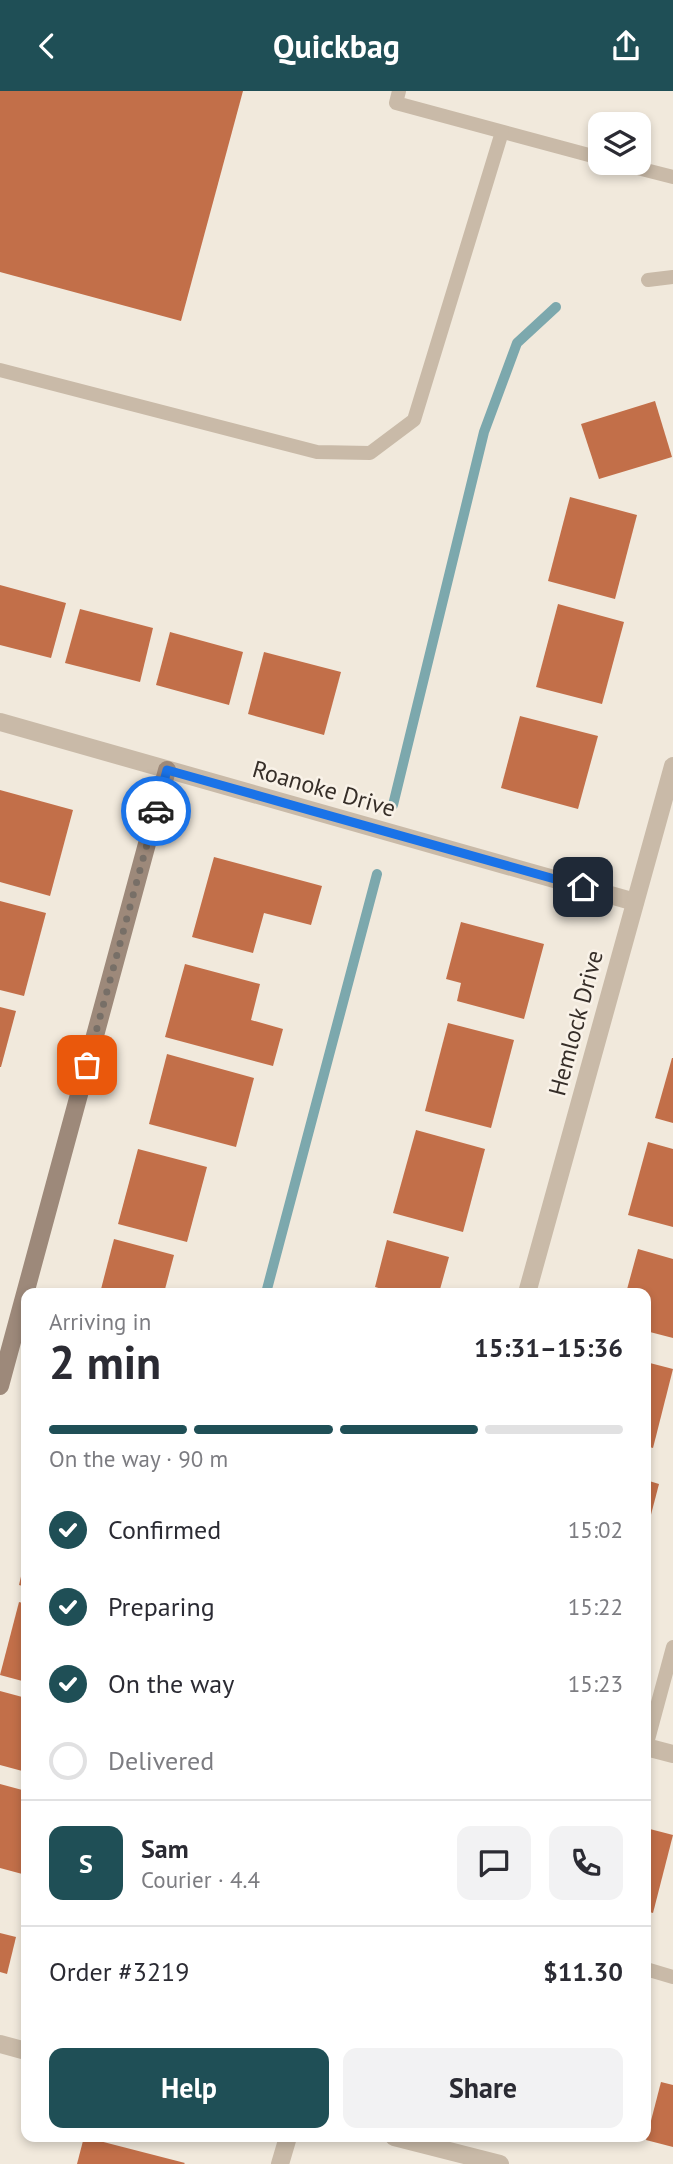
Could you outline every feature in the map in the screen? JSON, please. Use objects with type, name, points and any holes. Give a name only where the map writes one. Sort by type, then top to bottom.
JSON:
[{"type":"street","name":"Roanoke Drive","points":[[0,722],[635,902]]},
{"type":"street","name":"Hemlock Drive","points":[[528,1288],[673,766]]},
{"type":"street","points":[[27,1288],[167,770]]},
{"type":"street","points":[[0,1386],[21,1309]]},
{"type":"street","points":[[651,1748],[673,1754]]},
{"type":"street","points":[[0,2044],[21,2050]]},
{"type":"street","points":[[280,2164],[287,2142]]},
{"type":"street","points":[[414,2142],[500,2164]]},
{"type":"lane","points":[[399,91],[396,103],[588,155]]},
{"type":"lane","points":[[0,370],[317,452],[370,453],[414,420],[502,132]]},
{"type":"lane","points":[[651,171],[673,177]]},
{"type":"lane","points":[[648,280],[673,277]]},
{"type":"lane","points":[[651,1728],[673,1647]]},
{"type":"lane","points":[[651,1970],[673,1977]]},
{"type":"building","points":[[0,91],[243,91],[181,321],[0,272]]},
{"type":"building","points":[[655,401],[672,457],[599,479],[581,424]]},
{"type":"building","points":[[570,497],[637,515],[615,599],[548,581]]},
{"type":"building","points":[[0,585],[66,603],[51,658],[0,645]]},
{"type":"building","points":[[558,604],[624,622],[602,704],[536,687]]},
{"type":"building","points":[[80,609],[153,628],[140,682],[65,663]]},
{"type":"building","points":[[170,632],[243,652],[229,705],[156,685]]},
{"type":"building","points":[[264,652],[341,672],[324,735],[248,714]]},
{"type":"building","points":[[520,716],[598,736],[578,809],[501,788]]},
{"type":"building","points":[[0,790],[73,810],[50,896],[0,882]]},
{"type":"building","points":[[214,857],[322,886],[311,925],[264,913],[253,953],[192,937]]},
{"type":"building","points":[[0,901],[46,913],[24,996],[0,990]]},
{"type":"building","points":[[461,922],[544,944],[524,1019],[457,1001],[461,983],[446,979]]},
{"type":"building","points":[[185,964],[260,984],[251,1020],[283,1029],[273,1066],[165,1037]]},
{"type":"building","points":[[0,1007],[16,1011],[1,1067],[0,1067]]},
{"type":"building","points":[[448,1023],[514,1040],[491,1128],[425,1111]]},
{"type":"building","points":[[167,1054],[254,1078],[236,1147],[149,1124]]},
{"type":"building","points":[[673,1058],[673,1123],[655,1118]]},
{"type":"building","points":[[416,1130],[485,1149],[463,1232],[393,1213]]},
{"type":"building","points":[[648,1142],[673,1149],[673,1227],[628,1215]]},
{"type":"building","points":[[138,1149],[207,1167],[187,1242],[118,1224]]},
{"type":"building","points":[[114,1239],[174,1255],[165,1288],[101,1288]]},
{"type":"building","points":[[387,1240],[449,1257],[440,1288],[375,1287]]},
{"type":"building","points":[[638,1249],[673,1259],[673,1338],[651,1332],[651,1288],[627,1288]]},
{"type":"building","points":[[651,1363],[673,1369],[651,1447]]},
{"type":"building","points":[[651,1482],[659,1484],[651,1515]]},
{"type":"building","points":[[19,1602],[21,1681],[0,1675]]},
{"type":"building","points":[[0,1691],[21,1697],[21,1771],[0,1765]]},
{"type":"building","points":[[0,1784],[21,1790],[21,1874],[0,1868]]},
{"type":"building","points":[[651,1829],[673,1835],[651,1912]]},
{"type":"building","points":[[0,1933],[16,1937],[7,1974],[0,1972]]},
{"type":"building","points":[[661,2082],[673,2085],[673,2147],[651,2141],[651,2121]]},
{"type":"building","points":[[83,2142],[103,2142],[185,2163],[184,2164],[77,2164]]},
{"type":"waterway","points":[[393,805],[484,432],[517,343],[556,307]]},
{"type":"waterway","points":[[267,1288],[377,874]]},
{"type":"way so far","points":[[87,1065],[156,811]]},
{"type":"route","points":[[156,811],[167,770],[583,887]]}]
